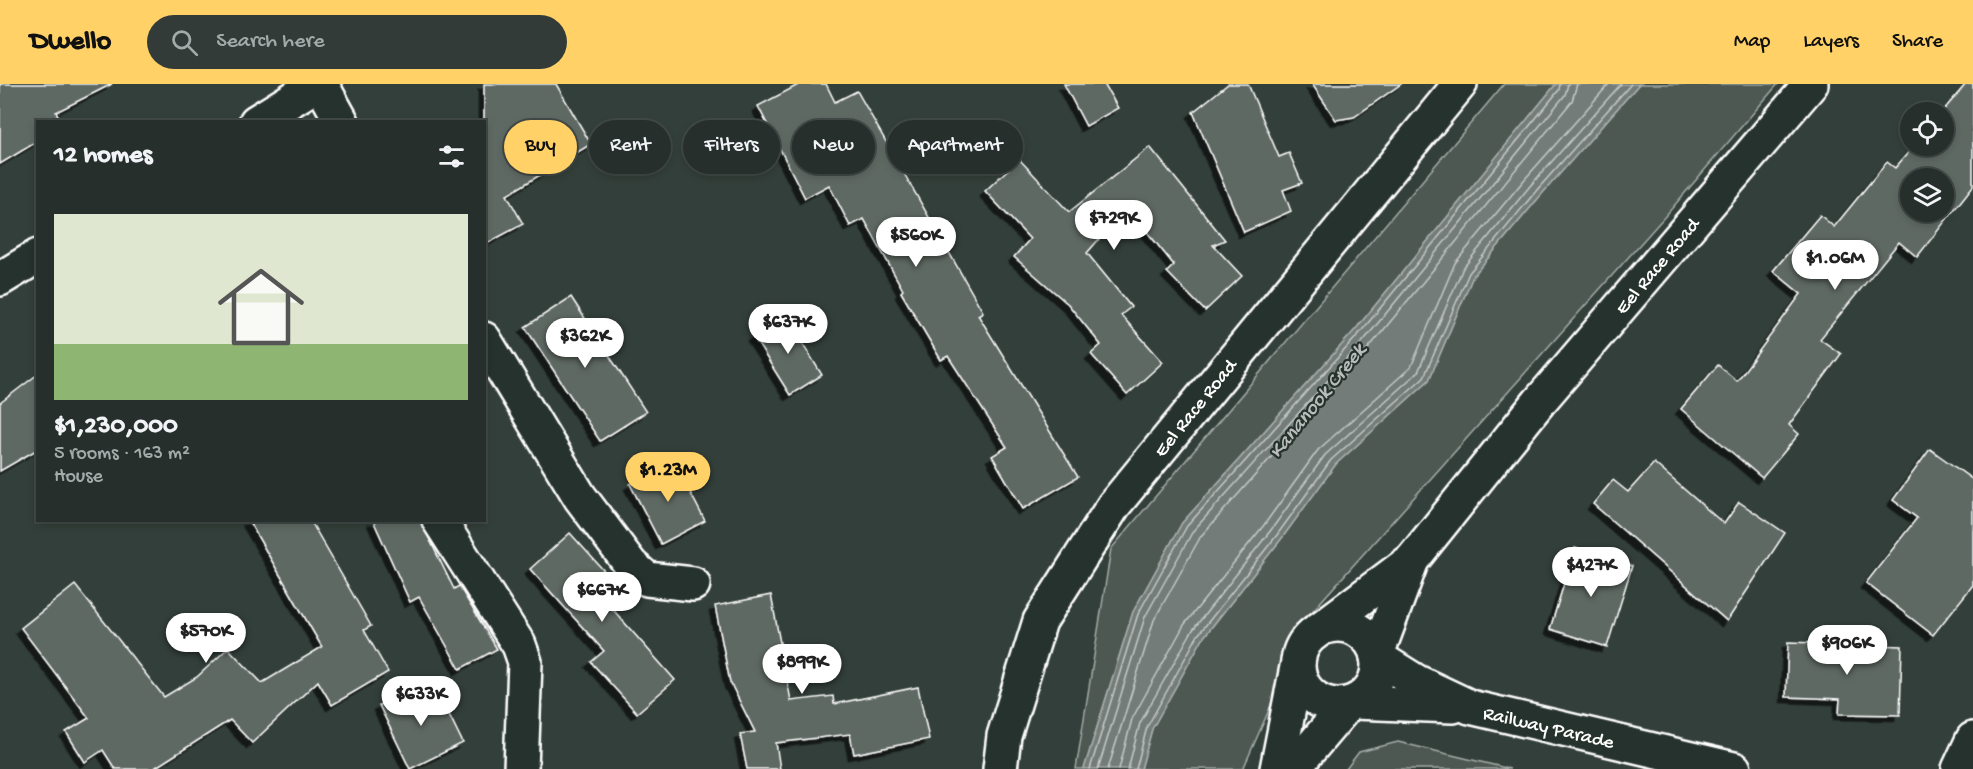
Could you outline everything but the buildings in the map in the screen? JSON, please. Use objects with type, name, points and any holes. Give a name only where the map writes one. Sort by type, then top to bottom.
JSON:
[{"type":"street","points":[[259,120],[319,84],[341,120]]},
{"type":"street","name":"Eel Race Road","points":[[1000,769],[1004,736],[1040,621],[1114,505],[1460,84]]},
{"type":"street","name":"Eel Race Road","points":[[1305,647],[1412,560],[1539,402],[1811,84]]},
{"type":"street","points":[[0,279],[36,257]]},
{"type":"street","points":[[486,342],[580,497],[631,565],[647,579],[693,584]]},
{"type":"street","points":[[440,522],[519,645],[525,662],[520,769]]},
{"type":"street","name":"Eel Race Road","points":[[1351,703],[1374,684],[1378,666],[1377,655],[1412,560]]},
{"type":"street","name":"Railway Parade","points":[[1470,707],[1417,682],[1377,655],[1362,633],[1346,626],[1328,626],[1305,647],[1300,678],[1309,693],[1322,702],[1470,707],[1734,769]]},
{"type":"street","points":[[1277,769],[1305,647]]},
{"type":"street","points":[[1293,769],[1351,703]]},
{"type":"street","points":[[1959,769],[1973,739]]},
{"type":"shaded area","points":[[1504,84],[1556,84],[1355,330],[1182,523],[1133,612],[1084,769],[1076,769],[1111,549]]},
{"type":"shaded area","points":[[1639,84],[1778,84],[1667,214],[1300,625],[1269,710],[1243,769],[1141,769],[1152,729],[1203,638],[1282,538],[1336,464],[1429,380],[1473,276]]},
{"type":"shaded area","points":[[1398,742],[1510,769],[1346,769],[1359,752]]},
{"type":"water","name":"Kananook Creek","points":[[1556,84],[1639,84],[1473,276],[1429,380],[1336,464],[1282,538],[1203,638],[1152,729],[1141,769],[1084,769],[1133,612],[1182,523],[1355,330]]}]
